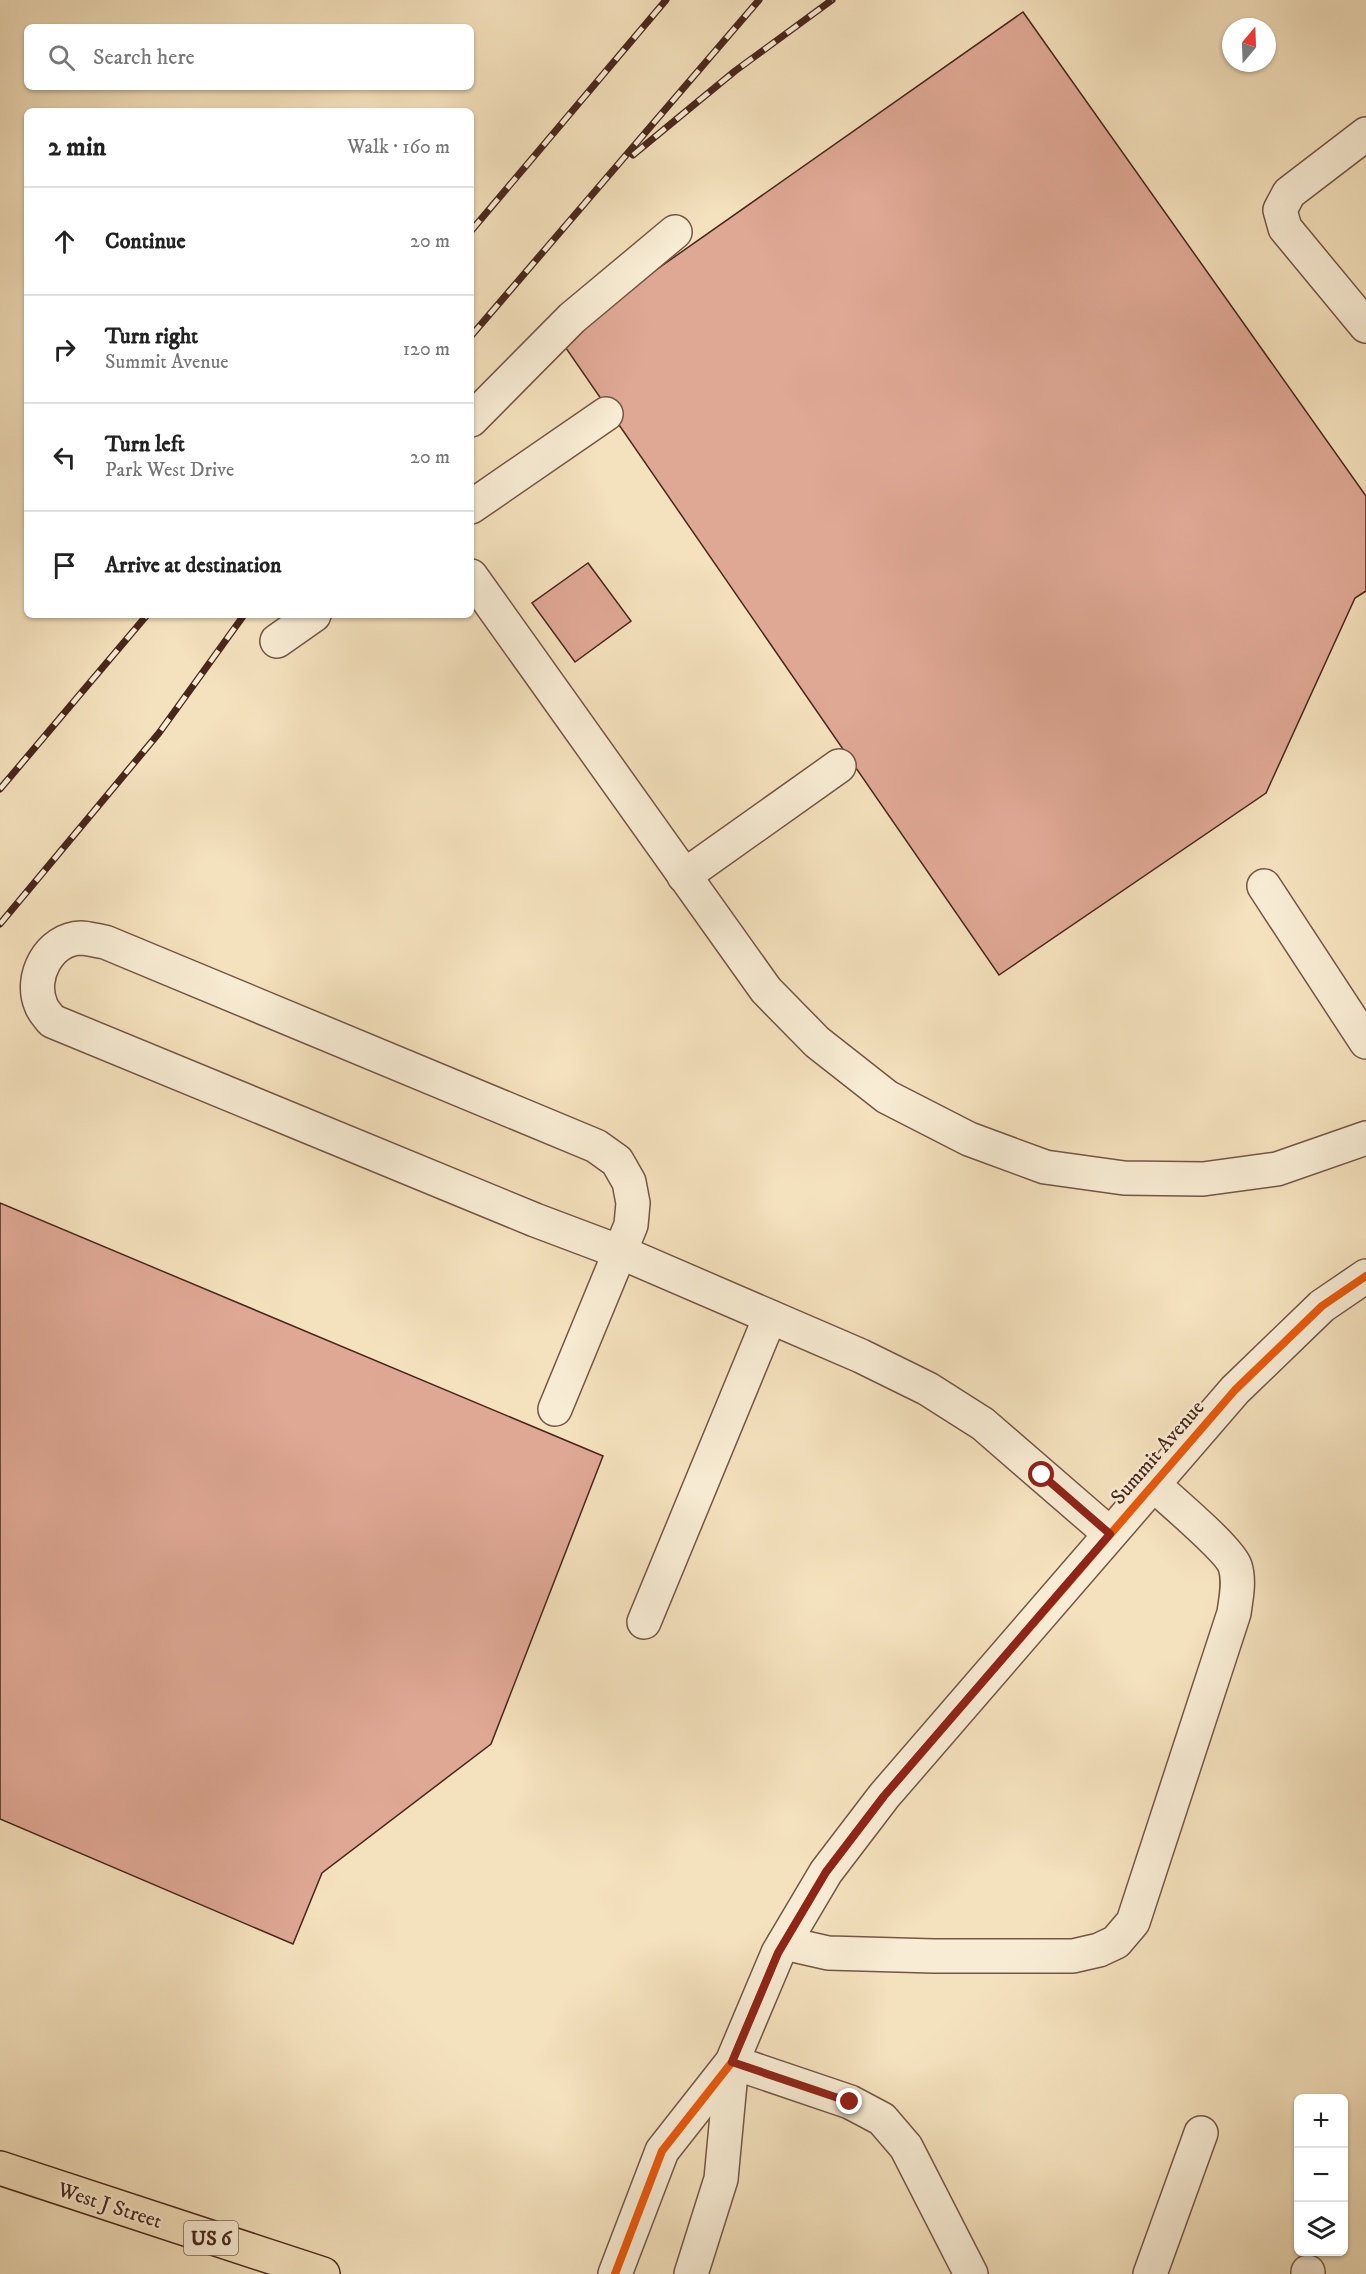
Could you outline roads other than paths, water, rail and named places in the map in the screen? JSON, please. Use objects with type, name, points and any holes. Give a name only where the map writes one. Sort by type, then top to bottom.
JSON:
[{"type":"highway","name":"West J Street","points":[[0,2168],[323,2274]]},
{"type":"street","points":[[1366,134],[1289,193],[1280,210],[1285,228],[1366,326]]},
{"type":"street","points":[[474,417],[572,318],[675,232]]},
{"type":"street","points":[[474,505],[606,414]]},
{"type":"street","points":[[474,580],[766,990],[817,1042],[887,1097],[969,1139],[1045,1167],[1124,1178],[1203,1179],[1277,1169],[1366,1138]]},
{"type":"street","points":[[277,641],[310,618]]},
{"type":"street","points":[[684,876],[839,766]]},
{"type":"street","points":[[1264,886],[1366,1042]]},
{"type":"street","points":[[555,1409],[620,1252],[631,1225],[633,1203],[629,1182],[616,1161],[596,1146],[105,942],[80,938],[65,943],[48,953],[40,973],[37,990],[41,1006],[52,1021],[535,1220],[620,1252],[861,1356],[928,1389],[974,1418],[1110,1534]]},
{"type":"street","name":"Summit Avenue","points":[[615,2274],[662,2151],[732,2062],[784,1943],[826,1872],[884,1796],[1235,1390],[1322,1306],[1366,1276]]},
{"type":"street","points":[[644,1622],[770,1317]]},
{"type":"street","points":[[784,1943],[828,1953],[1073,1956],[1099,1950],[1116,1942],[1127,1929],[1136,1911],[1234,1612],[1238,1586],[1234,1565],[1214,1541],[1153,1484]]},
{"type":"street","points":[[732,2062],[850,2102],[882,2119],[906,2147],[971,2274]]},
{"type":"street","name":"Summit Avenue","points":[[691,2274],[721,2179],[732,2062]]},
{"type":"street","points":[[1150,2274],[1201,2133]]},
{"type":"railway","points":[[474,227],[666,0]]},
{"type":"railway","points":[[474,332],[759,0]]},
{"type":"railway","points":[[633,155],[735,71],[832,0]]},
{"type":"railway","points":[[0,789],[144,618]]},
{"type":"railway","points":[[0,924],[159,733],[242,618]]}]
